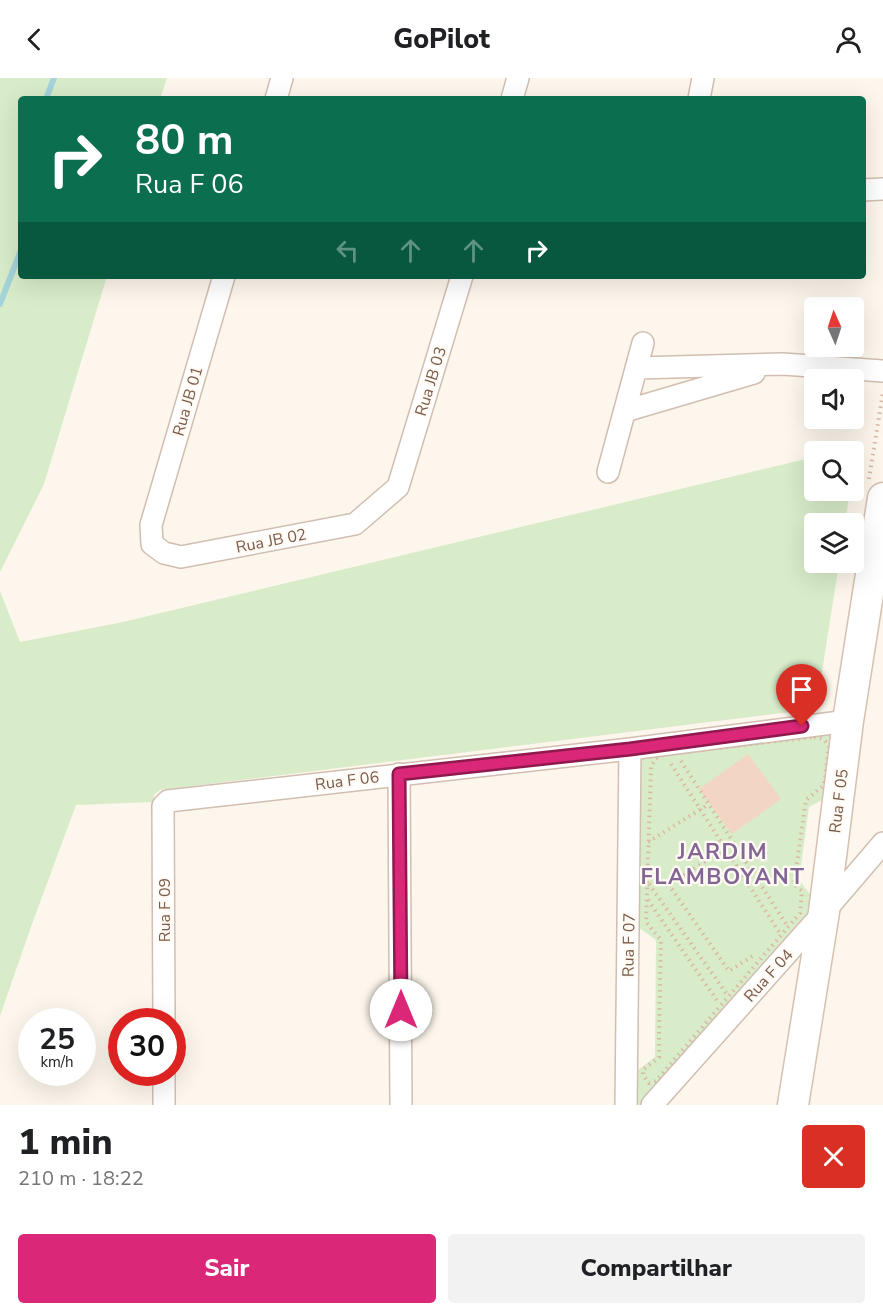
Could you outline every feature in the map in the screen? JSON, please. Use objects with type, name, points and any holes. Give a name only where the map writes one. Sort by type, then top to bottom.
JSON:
[{"type":"street","points":[[277,96],[282,78]]},
{"type":"street","points":[[513,96],[518,78]]},
{"type":"street","points":[[700,96],[703,78]]},
{"type":"street","points":[[866,190],[883,189]]},
{"type":"street","name":"Rua JB 01","points":[[151,525],[223,279]]},
{"type":"street","name":"Rua JB 03","points":[[398,487],[461,279]]},
{"type":"street","points":[[608,471],[643,343]]},
{"type":"street","points":[[637,368],[783,364],[883,371]]},
{"type":"street","points":[[625,411],[783,364]]},
{"type":"street","name":"Rua JB 02","points":[[151,525],[152,544],[164,553],[181,557],[355,524],[398,487]]},
{"type":"street","name":"Rua F 05","points":[[793,1105],[824,912],[848,721],[883,498]]},
{"type":"street","name":"Rua F 06","points":[[168,801],[630,749],[848,721]]},
{"type":"street","name":"Rua F 07","points":[[626,1105],[630,749]]},
{"type":"street","points":[[399,774],[401,1105]]},
{"type":"street","name":"Rua F 09","points":[[164,1008],[163,806],[168,801]]},
{"type":"street","name":"Rua F 04","points":[[652,1105],[883,843]]},
{"type":"street","points":[[164,1086],[164,1105]]},
{"type":"path","points":[[814,736],[827,742],[829,747],[824,785],[806,800],[794,884],[802,891],[800,913],[656,1081],[650,1083],[645,1080],[643,1070],[659,1057],[661,940],[646,922],[651,766],[664,754],[814,736]]},
{"type":"path","points":[[676,753],[788,927]]},
{"type":"path","points":[[664,754],[781,935]]},
{"type":"path","points":[[648,842],[709,804]]},
{"type":"path","points":[[725,848],[669,885],[729,972],[773,944]]},
{"type":"path","points":[[647,880],[728,996]]},
{"type":"path","points":[[647,898],[721,1006]]},
{"type":"green space","points":[[0,78],[167,78],[161,96],[18,96],[18,279],[106,279],[44,484],[0,572]]},
{"type":"green space","points":[[804,459],[804,501],[848,501],[847,513],[804,513],[804,573],[837,573],[819,691],[807,710],[160,790],[154,795],[154,802],[76,805],[0,1016],[0,591],[20,642],[123,622]]},
{"type":"green space","points":[[848,721],[839,791],[809,807],[799,880],[824,912],[652,1105],[627,1105],[626,1079],[655,1057],[656,940],[628,920],[630,749]]},
{"type":"building","points":[[748,754],[781,799],[732,834],[699,789]]},
{"type":"waterway","points":[[47,96],[54,78]]},
{"type":"waterway","points":[[0,304],[18,258]]},
{"type":"district","name":"JARDIM FLAMBOYANT","points":[[723,864]]},
{"type":"route","points":[[401,1010],[399,774],[630,749],[802,726]]}]
